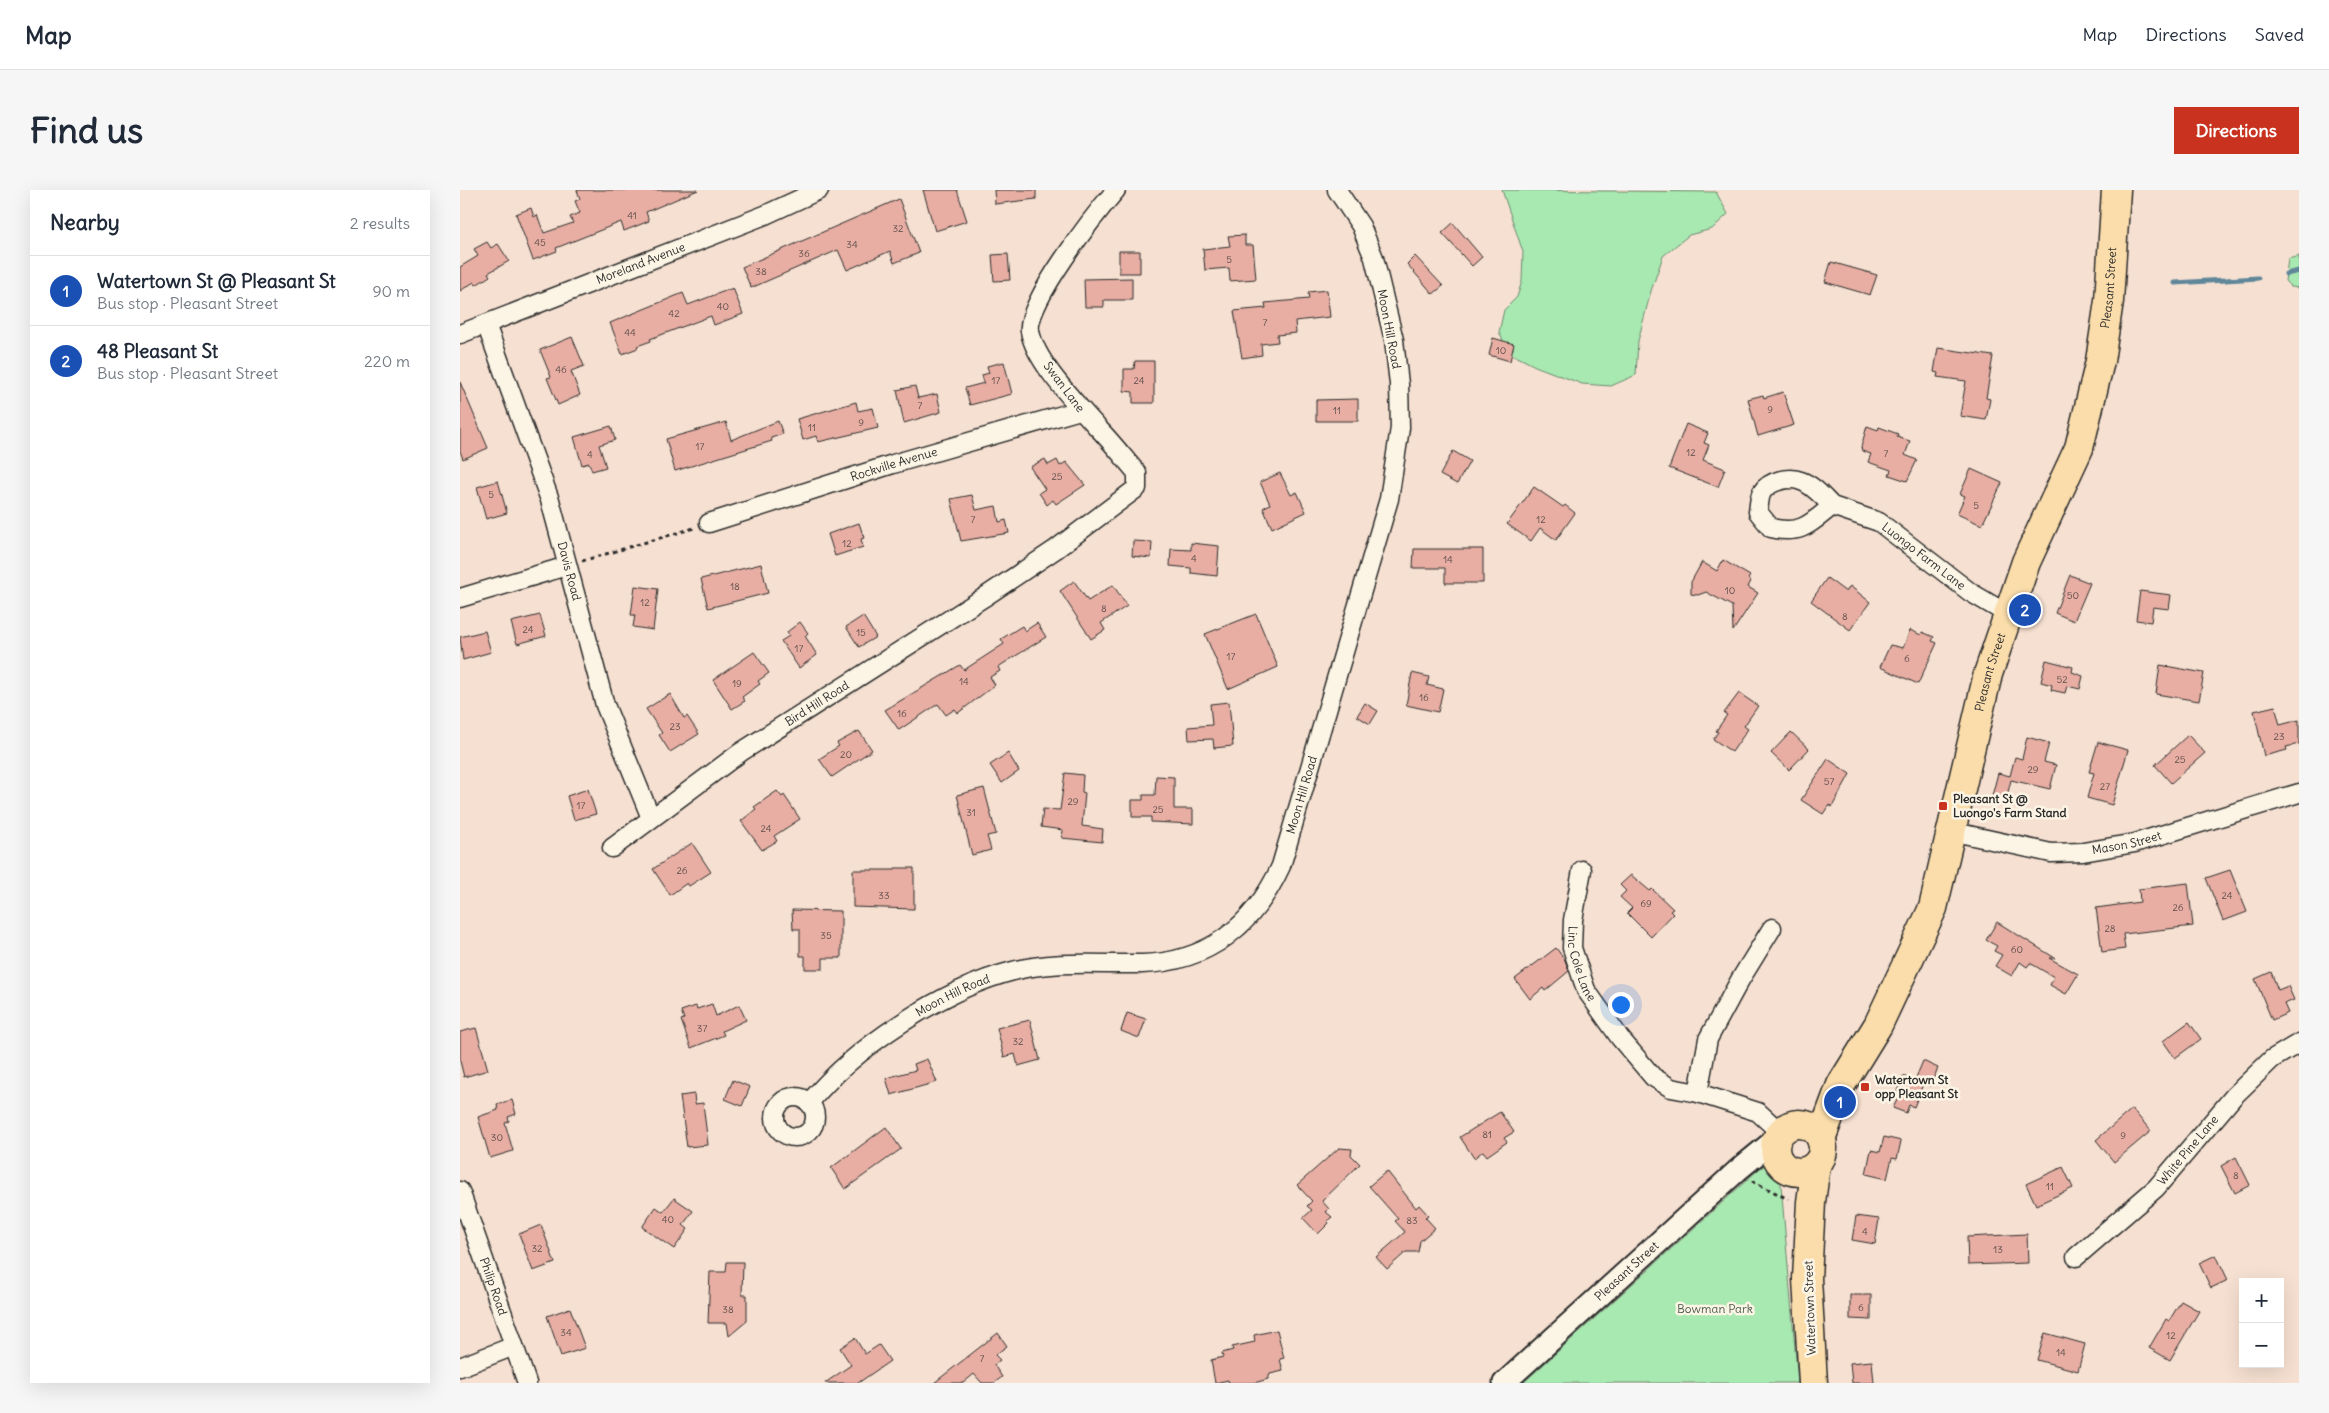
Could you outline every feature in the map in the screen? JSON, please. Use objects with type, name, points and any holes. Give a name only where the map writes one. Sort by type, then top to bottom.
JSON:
[{"type":"main road","name":"Pleasant Street","points":[[1784,1151],[1841,1085],[1878,1025],[1933,908],[1988,674],[2026,562],[2079,448],[2100,361],[2109,300],[2116,190]]},
{"type":"main road","name":"Watertown Street","points":[[1784,1151],[1799,1201],[1807,1279],[1813,1383]]},
{"type":"street","name":"Moreland Avenue","points":[[460,334],[765,215],[819,190]]},
{"type":"street","name":"Swan Lane","points":[[1028,568],[1137,488],[1137,473],[1097,426],[1080,410],[1037,351],[1030,330],[1034,310],[1046,285],[1116,190]]},
{"type":"street","name":"Moon Hill Road","points":[[809,1102],[832,1077],[872,1045],[928,1008],[986,979],[1038,966],[1160,963],[1198,953],[1217,943],[1239,927],[1260,906],[1272,885],[1284,856],[1389,499],[1400,428],[1399,384],[1394,340],[1374,258],[1358,220],[1337,190]]},
{"type":"street","name":"Davis Road","points":[[486,324],[541,474],[605,705],[650,818]]},
{"type":"street","name":"Rockville Avenue","points":[[709,524],[893,464],[1080,410]]},
{"type":"street","name":"Luongo Farm Lane","points":[[1832,506],[1879,522],[1970,592],[2009,615]]},
{"type":"street","points":[[460,598],[568,566]]},
{"type":"street","name":"Bird Hill Road","points":[[612,848],[740,752],[1028,568]]},
{"type":"street","name":"Mason Street","points":[[1950,830],[2051,853],[2083,852],[2135,843],[2299,792]]},
{"type":"street","name":"Linc Cole Lane","points":[[1582,870],[1573,920],[1572,948],[1586,990],[1620,1038],[1653,1077],[1671,1088],[1698,1093],[1758,1112],[1784,1151]]},
{"type":"street","points":[[1698,1093],[1708,1039],[1740,980],[1772,928]]},
{"type":"street","name":"White Pine Lane","points":[[2076,1257],[2156,1188],[2234,1096],[2272,1059],[2299,1043]]},
{"type":"street","name":"Pleasant Street","points":[[1504,1383],[1784,1151]]},
{"type":"street","name":"Philip Road","points":[[460,1190],[527,1383]]},
{"type":"street","points":[[460,1367],[514,1346]]},
{"type":"path","points":[[568,566],[709,524]]},
{"type":"path","points":[[1784,1151],[1799,1201]]},
{"type":"green space","points":[[1502,190],[1716,192],[1728,214],[1712,229],[1689,235],[1663,256],[1651,291],[1638,341],[1636,375],[1611,386],[1582,384],[1535,366],[1508,352],[1499,332],[1504,310],[1517,297],[1522,281],[1523,252]]},
{"type":"green space","points":[[2299,256],[2299,288],[2291,287],[2285,281],[2288,259]]},
{"type":"green space","name":"Bowman Park","points":[[1764,1166],[1776,1168],[1780,1173],[1798,1383],[1523,1383],[1759,1169]]},
{"type":"building","points":[[577,190],[698,190],[646,212],[649,221],[624,231],[621,222],[556,248],[557,251],[533,260],[516,214],[531,208],[534,217],[537,215],[544,233],[573,223],[570,217],[580,213],[575,201],[580,199]]},
{"type":"building","points":[[923,190],[957,190],[967,221],[935,231]]},
{"type":"building","points":[[994,190],[1036,190],[1036,199],[995,204]]},
{"type":"building","points":[[899,199],[919,253],[894,263],[890,251],[847,270],[838,250],[751,288],[742,267]]},
{"type":"building","points":[[1453,223],[1482,257],[1472,266],[1442,233]]},
{"type":"building","points":[[1245,235],[1245,245],[1253,245],[1256,279],[1230,281],[1229,268],[1205,270],[1203,249],[1230,246],[1228,236]]},
{"type":"building","points":[[487,242],[491,248],[498,244],[509,261],[488,273],[490,276],[476,285],[474,282],[460,291],[460,267],[478,256],[474,249]]},
{"type":"building","points":[[1119,251],[1140,251],[1140,273],[1119,273]]},
{"type":"building","points":[[1008,254],[1010,280],[994,281],[992,255]]},
{"type":"building","points":[[1415,256],[1443,286],[1433,294],[1407,264]]},
{"type":"building","points":[[1831,262],[1877,275],[1870,295],[1825,282]]},
{"type":"building","points":[[1132,278],[1132,300],[1104,300],[1104,307],[1085,307],[1084,279]]},
{"type":"building","points":[[733,288],[743,314],[714,325],[711,316],[650,339],[651,341],[637,346],[638,348],[622,354],[610,323],[683,293],[688,305]]},
{"type":"building","points":[[1327,290],[1330,317],[1295,321],[1296,333],[1277,335],[1278,342],[1261,344],[1262,355],[1242,358],[1234,311],[1266,308],[1265,303],[1309,299],[1308,292]]},
{"type":"building","points":[[572,337],[584,366],[571,371],[580,395],[558,405],[547,378],[551,377],[540,350]]},
{"type":"building","points":[[1493,338],[1514,344],[1510,361],[1489,355]]},
{"type":"building","points":[[1938,348],[1993,356],[1986,398],[1990,399],[1986,420],[1960,416],[1966,381],[1937,377],[1938,373],[1934,372]]},
{"type":"building","points":[[1135,361],[1154,361],[1154,403],[1133,403],[1133,392],[1124,391],[1124,369],[1134,369]]},
{"type":"building","points":[[1004,362],[1012,394],[970,405],[965,388],[984,383],[982,375],[989,373],[987,366]]},
{"type":"building","points":[[460,382],[488,448],[463,459],[460,451]]},
{"type":"building","points":[[915,386],[918,398],[937,394],[941,412],[904,423],[897,390]]},
{"type":"building","points":[[1783,392],[1794,425],[1758,436],[1748,399],[1763,395],[1764,398]]},
{"type":"building","points":[[1358,399],[1358,421],[1316,421],[1316,400]]},
{"type":"building","points":[[856,402],[858,411],[873,408],[878,428],[818,442],[816,436],[803,440],[797,419]]},
{"type":"building","points":[[778,421],[783,434],[771,438],[772,441],[675,471],[666,439],[726,422],[731,440]]},
{"type":"building","points":[[1686,424],[1708,433],[1704,443],[1709,445],[1703,460],[1725,469],[1718,487],[1669,468]]},
{"type":"building","points":[[611,426],[615,440],[599,445],[606,467],[592,471],[589,463],[582,465],[574,437]]},
{"type":"building","points":[[1867,426],[1878,430],[1879,427],[1898,434],[1897,437],[1910,441],[1905,455],[1917,460],[1907,481],[1889,475],[1891,470],[1868,462],[1871,454],[1862,451],[1861,447]]},
{"type":"building","points":[[1453,451],[1470,461],[1457,484],[1440,475]]},
{"type":"building","points":[[1045,459],[1048,465],[1057,460],[1060,466],[1066,462],[1085,485],[1056,504],[1053,500],[1047,505],[1039,493],[1045,489],[1030,467]]},
{"type":"building","points":[[1971,469],[2002,483],[1982,525],[1957,514],[1965,496],[1960,494]]},
{"type":"building","points":[[1280,473],[1291,495],[1297,492],[1306,512],[1272,528],[1263,508],[1270,504],[1260,482]]},
{"type":"building","points":[[498,481],[507,513],[486,519],[477,487]]},
{"type":"building","points":[[1534,487],[1575,513],[1556,540],[1540,528],[1531,541],[1507,524]]},
{"type":"building","points":[[972,495],[976,510],[996,506],[999,522],[1006,520],[1009,533],[961,541],[951,499]]},
{"type":"building","points":[[859,523],[864,538],[861,539],[863,547],[835,556],[828,534]]},
{"type":"building","points":[[1133,541],[1152,542],[1151,558],[1132,556]]},
{"type":"building","points":[[1191,543],[1219,546],[1217,576],[1191,573],[1191,568],[1170,566],[1171,549],[1191,550]]},
{"type":"building","points":[[1414,549],[1483,549],[1483,583],[1445,583],[1445,568],[1413,568]]},
{"type":"building","points":[[1723,560],[1750,576],[1748,579],[1751,581],[1748,587],[1758,593],[1733,631],[1732,606],[1706,592],[1698,595],[1691,594],[1691,582],[1702,562],[1717,571]]},
{"type":"building","points":[[761,564],[768,593],[708,608],[701,579]]},
{"type":"building","points":[[2070,575],[2090,583],[2074,621],[2055,613]]},
{"type":"building","points":[[1827,578],[1846,592],[1850,586],[1870,602],[1850,630],[1811,601]]},
{"type":"building","points":[[1074,581],[1088,601],[1113,585],[1127,606],[1101,623],[1105,630],[1091,639],[1060,591]]},
{"type":"building","points":[[635,586],[658,589],[653,630],[633,627],[635,615],[631,615]]},
{"type":"building","points":[[2140,591],[2171,595],[2169,609],[2153,607],[2151,622],[2136,620]]},
{"type":"building","points":[[1256,614],[1278,667],[1228,689],[1205,634]]},
{"type":"building","points":[[540,615],[546,636],[517,644],[511,622]]},
{"type":"building","points":[[863,616],[876,637],[859,647],[846,627]]},
{"type":"building","points":[[800,622],[808,633],[805,636],[817,655],[799,668],[781,641],[789,636],[787,632]]},
{"type":"building","points":[[1037,623],[1046,637],[998,667],[1000,671],[990,677],[995,685],[958,713],[955,709],[946,715],[938,704],[899,730],[885,710],[960,665],[964,670],[1004,644],[1001,639],[1022,626],[1025,631]]},
{"type":"building","points":[[1910,630],[1921,635],[1922,632],[1934,637],[1932,641],[1937,643],[1918,684],[1880,667],[1890,645],[1903,648]]},
{"type":"building","points":[[485,631],[491,652],[463,660],[460,637]]},
{"type":"building","points":[[754,652],[769,673],[758,681],[760,684],[742,697],[745,701],[732,709],[713,680]]},
{"type":"building","points":[[2046,660],[2073,667],[2072,672],[2083,676],[2080,689],[2067,686],[2065,693],[2051,690],[2052,685],[2041,682]]},
{"type":"building","points":[[2160,665],[2204,673],[2199,701],[2156,694]]},
{"type":"building","points":[[1412,673],[1429,677],[1427,685],[1443,689],[1438,712],[1406,705]]},
{"type":"building","points":[[1739,693],[1758,706],[1744,726],[1748,729],[1732,752],[1713,739],[1727,715],[1724,713]]},
{"type":"building","points":[[670,694],[684,718],[687,716],[699,734],[670,752],[659,735],[662,733],[646,709]]},
{"type":"building","points":[[1229,702],[1233,746],[1214,748],[1213,739],[1189,740],[1188,727],[1212,725],[1210,704]]},
{"type":"building","points":[[1365,703],[1378,711],[1370,724],[1357,716]]},
{"type":"building","points":[[2275,706],[2280,725],[2299,720],[2299,744],[2286,747],[2287,750],[2264,756],[2254,711]]},
{"type":"building","points":[[859,731],[872,750],[832,777],[819,759],[839,746],[837,743]]},
{"type":"building","points":[[1791,732],[1809,749],[1789,770],[1771,753]]},
{"type":"building","points":[[2188,735],[2205,753],[2171,783],[2155,765]]},
{"type":"building","points":[[2027,737],[2049,743],[2044,762],[2056,765],[2050,789],[2011,780],[2006,800],[1992,796],[1998,773],[2010,776],[2015,757],[2022,759]]},
{"type":"building","points":[[2098,742],[2128,750],[2112,805],[2087,798],[2094,773],[2089,772]]},
{"type":"building","points":[[1008,753],[1019,771],[1002,783],[990,765]]},
{"type":"building","points":[[1828,759],[1850,774],[1832,807],[1829,805],[1823,814],[1801,800]]},
{"type":"building","points":[[1065,773],[1083,775],[1082,792],[1085,793],[1082,826],[1103,829],[1102,842],[1062,838],[1063,830],[1041,827],[1043,809],[1060,810]]},
{"type":"building","points":[[1156,776],[1174,777],[1174,809],[1193,809],[1193,824],[1151,822],[1151,817],[1132,817],[1132,800],[1143,800],[1143,795],[1155,795]]},
{"type":"building","points":[[984,788],[996,834],[987,836],[991,850],[972,855],[957,795]]},
{"type":"building","points":[[588,789],[596,814],[574,820],[567,796]]},
{"type":"building","points":[[777,791],[782,797],[784,795],[800,819],[774,836],[777,841],[762,850],[741,821],[756,809],[754,807]]},
{"type":"building","points":[[692,843],[711,872],[689,886],[687,883],[670,895],[653,869]]},
{"type":"building","points":[[895,868],[914,868],[914,909],[853,907],[853,870],[895,870]]},
{"type":"building","points":[[2230,870],[2247,912],[2223,921],[2206,878]]},
{"type":"building","points":[[1631,875],[1650,891],[1652,889],[1673,909],[1670,911],[1673,914],[1651,937],[1627,913],[1632,908],[1620,897],[1626,891],[1620,885]]},
{"type":"building","points":[[2188,883],[2193,926],[2123,934],[2125,949],[2102,952],[2096,908],[2140,902],[2139,889]]},
{"type":"building","points":[[792,910],[841,911],[841,958],[823,958],[823,969],[805,969],[805,956],[800,956],[800,929],[793,929]]},
{"type":"building","points":[[1997,922],[2055,958],[2049,958],[2078,974],[2066,994],[2050,985],[2054,977],[2030,963],[2027,967],[2020,962],[2012,976],[1995,966],[2002,955],[1994,951],[1997,946],[1986,940]]},
{"type":"building","points":[[1556,948],[1565,960],[1569,971],[1545,991],[1543,988],[1530,999],[1515,979]]},
{"type":"building","points":[[2271,972],[2278,990],[2288,986],[2294,1000],[2284,1004],[2288,1013],[2272,1020],[2255,979]]},
{"type":"building","points":[[712,1004],[716,1016],[739,1005],[746,1020],[722,1031],[724,1035],[691,1048],[681,1020],[684,1019],[681,1011],[696,1006],[697,1009]]},
{"type":"building","points":[[1127,1013],[1146,1019],[1139,1038],[1121,1031]]},
{"type":"building","points":[[1030,1020],[1040,1060],[1018,1066],[1015,1054],[1004,1057],[997,1028]]},
{"type":"building","points":[[2189,1022],[2201,1039],[2175,1058],[2163,1041]]},
{"type":"building","points":[[476,1028],[488,1070],[464,1077],[460,1061],[460,1032]]},
{"type":"building","points":[[927,1059],[937,1082],[891,1095],[886,1078],[916,1070],[914,1064]]},
{"type":"building","points":[[1923,1061],[1938,1068],[1930,1086],[1915,1080]]},
{"type":"building","points":[[1903,1076],[1923,1084],[1914,1107],[1909,1105],[1906,1113],[1893,1108],[1897,1100],[1894,1099]]},
{"type":"building","points":[[733,1080],[750,1087],[742,1106],[725,1099]]},
{"type":"building","points":[[694,1094],[695,1104],[703,1103],[708,1145],[687,1147],[680,1096]]},
{"type":"building","points":[[512,1100],[516,1114],[508,1117],[509,1121],[505,1123],[513,1151],[490,1158],[478,1117],[498,1110],[497,1104]]},
{"type":"building","points":[[2132,1109],[2151,1131],[2114,1162],[2096,1140]]},
{"type":"building","points":[[1500,1112],[1514,1132],[1504,1138],[1507,1142],[1487,1156],[1483,1151],[1474,1158],[1460,1137]]},
{"type":"building","points":[[886,1127],[901,1149],[845,1189],[831,1168]]},
{"type":"building","points":[[1884,1137],[1901,1141],[1897,1159],[1892,1158],[1887,1179],[1866,1174],[1871,1150],[1880,1152]]},
{"type":"building","points":[[1339,1148],[1352,1149],[1351,1155],[1360,1164],[1322,1201],[1329,1209],[1326,1212],[1332,1217],[1318,1234],[1303,1218],[1312,1210],[1307,1206],[1312,1201],[1297,1185]]},
{"type":"building","points":[[2236,1157],[2250,1185],[2235,1193],[2221,1166]]},
{"type":"building","points":[[2063,1167],[2073,1188],[2036,1205],[2026,1184]]},
{"type":"building","points":[[1387,1171],[1416,1208],[1419,1205],[1428,1215],[1425,1217],[1435,1228],[1420,1241],[1418,1252],[1406,1252],[1387,1269],[1376,1257],[1405,1232],[1395,1221],[1398,1219],[1369,1186]]},
{"type":"building","points":[[674,1198],[693,1211],[683,1225],[688,1229],[674,1249],[642,1227],[656,1207],[663,1212]]},
{"type":"building","points":[[1856,1216],[1879,1219],[1875,1244],[1852,1240]]},
{"type":"building","points":[[541,1225],[555,1263],[533,1271],[519,1234]]},
{"type":"building","points":[[2027,1234],[2028,1263],[1968,1265],[1967,1237]]},
{"type":"building","points":[[2216,1255],[2228,1280],[2211,1288],[2199,1263]]},
{"type":"building","points":[[727,1262],[743,1262],[742,1295],[747,1295],[747,1321],[729,1336],[727,1323],[708,1323],[710,1272],[726,1272]]},
{"type":"building","points":[[1850,1295],[1871,1295],[1871,1320],[1850,1319]]},
{"type":"building","points":[[2181,1301],[2199,1311],[2170,1360],[2149,1348],[2166,1319],[2169,1321]]},
{"type":"building","points":[[570,1308],[585,1348],[561,1356],[547,1316]]},
{"type":"building","points":[[1277,1330],[1284,1358],[1280,1359],[1283,1371],[1270,1374],[1268,1379],[1254,1383],[1229,1383],[1228,1380],[1215,1383],[1211,1360],[1223,1357],[1222,1353],[1233,1350],[1232,1347],[1255,1342],[1254,1335]]},
{"type":"building","points":[[998,1333],[1007,1346],[995,1355],[1000,1360],[994,1365],[1002,1377],[994,1383],[982,1383],[974,1374],[963,1383],[934,1383]]},
{"type":"building","points":[[2045,1333],[2085,1344],[2078,1371],[2037,1360]]},
{"type":"building","points":[[855,1338],[865,1354],[879,1345],[890,1361],[858,1383],[825,1383],[851,1365],[840,1348]]},
{"type":"building","points":[[1872,1361],[1874,1383],[1852,1383],[1850,1363]]},
{"type":"waterway","points":[[2286,274],[2299,271]]},
{"type":"waterway","points":[[2175,283],[2258,278]]},
{"type":"place","name":"48 Pleasant St","points":[[2025,610]]},
{"type":"place","name":"Pleasant St @ Luongo's Farm Stand","points":[[1943,806]]},
{"type":"place","name":"Watertown St opp Pleasant St","points":[[1865,1087]]},
{"type":"place","name":"Watertown St @ Pleasant St","points":[[1840,1102]]}]
